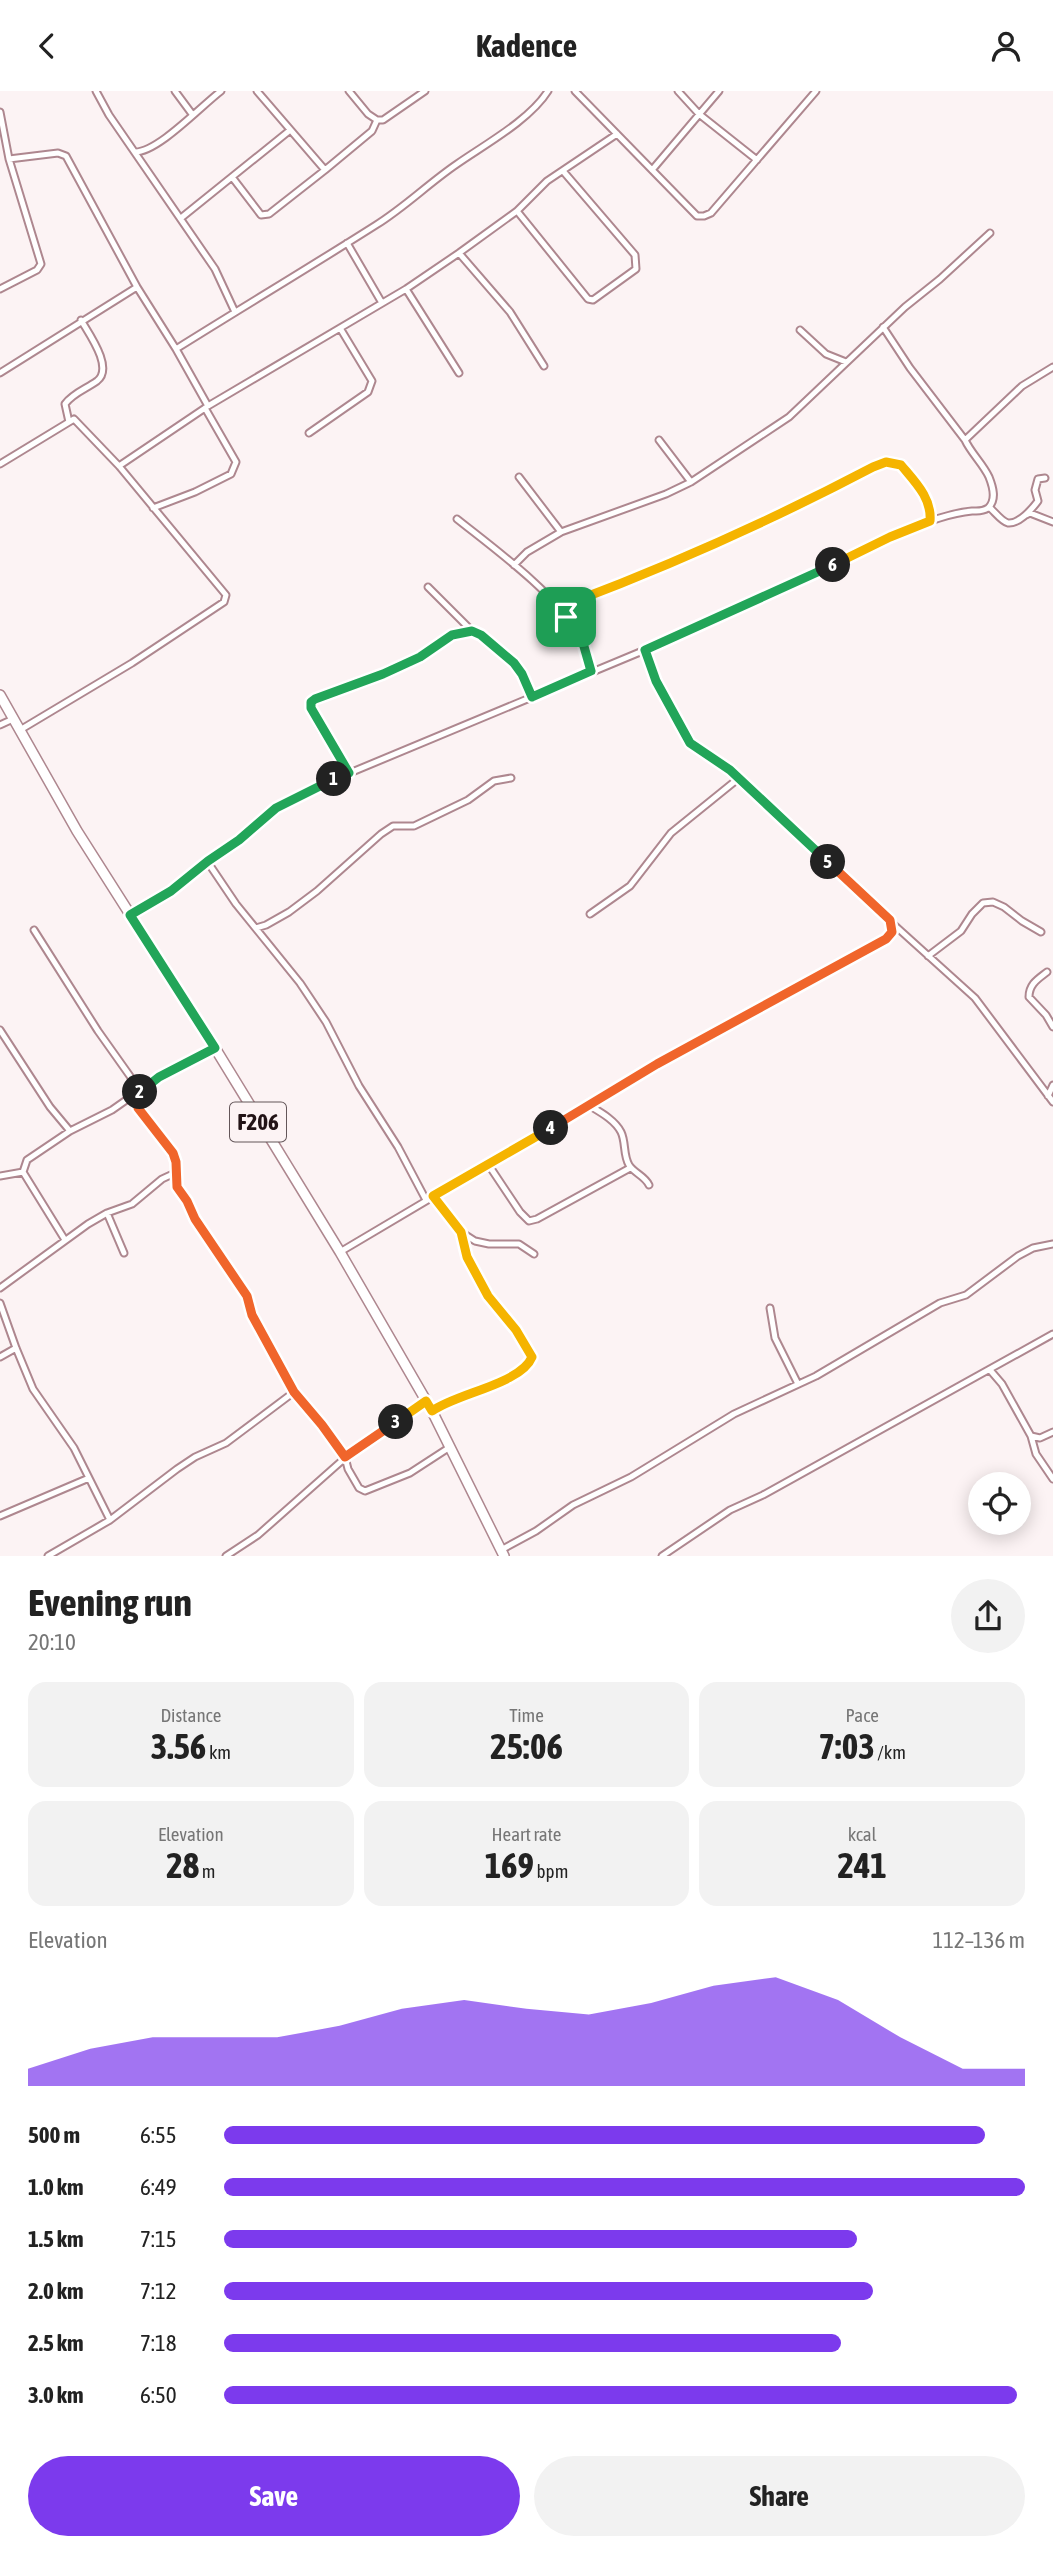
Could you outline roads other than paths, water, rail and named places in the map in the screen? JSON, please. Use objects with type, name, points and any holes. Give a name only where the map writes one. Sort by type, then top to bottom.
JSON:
[{"type":"main road","name":"F206","points":[[0,695],[78,831],[340,1252],[432,1411],[503,1553]]},
{"type":"street","points":[[96,91],[109,115],[215,269],[234,312]]},
{"type":"street","points":[[175,91],[192,114]]},
{"type":"street","points":[[135,152],[146,151],[166,138],[220,91]]},
{"type":"street","points":[[257,91],[325,170]]},
{"type":"street","points":[[349,91],[377,121],[383,120],[425,91]]},
{"type":"street","points":[[176,349],[378,224],[458,163],[506,131],[542,101],[548,91]]},
{"type":"street","points":[[575,91],[697,216],[711,213],[816,91]]},
{"type":"street","points":[[678,91],[699,114],[757,160]]},
{"type":"street","points":[[652,170],[719,91]]},
{"type":"street","points":[[0,112],[9,159],[41,264],[30,274],[0,289]]},
{"type":"street","points":[[232,177],[261,215],[269,214],[372,131],[377,121]]},
{"type":"street","points":[[181,218],[289,131]]},
{"type":"street","points":[[119,466],[206,407],[406,289],[517,211],[548,181],[617,134]]},
{"type":"street","points":[[9,159],[58,153],[66,156],[136,287],[176,349],[236,462],[231,474],[195,492],[153,508]]},
{"type":"street","points":[[517,211],[588,299],[593,300],[626,277],[636,268],[635,255],[563,171]]},
{"type":"street","points":[[514,565],[527,552],[561,532],[666,494],[691,482],[789,417],[883,327],[990,233]]},
{"type":"street","points":[[347,243],[382,303]]},
{"type":"street","points":[[459,253],[510,312],[544,366]]},
{"type":"street","points":[[0,373],[136,287]]},
{"type":"street","points":[[406,289],[459,373]]},
{"type":"street","points":[[69,422],[65,404],[100,379],[103,371],[103,360],[81,320]]},
{"type":"street","points":[[130,915],[171,891],[239,840],[276,808],[349,773],[645,650],[890,537],[930,521],[983,511],[989,507],[993,501],[993,487],[988,474],[883,327]]},
{"type":"street","points":[[309,433],[368,392],[372,386],[372,381],[340,328]]},
{"type":"street","points":[[800,330],[826,354],[846,362]]},
{"type":"street","points":[[965,440],[1021,386],[1053,367]]},
{"type":"street","points":[[0,464],[74,419],[119,466],[226,595],[224,602],[132,663],[20,730]]},
{"type":"street","points":[[659,440],[677,460],[691,482]]},
{"type":"street","points":[[566,617],[573,602],[653,571],[793,509],[886,462],[901,465],[919,488],[931,509],[930,521]]},
{"type":"street","points":[[519,477],[561,532]]},
{"type":"street","points":[[1023,516],[1038,501],[1038,479],[1045,478]]},
{"type":"street","points":[[989,507],[1009,523],[1030,513],[1053,521]]},
{"type":"street","points":[[457,519],[514,565],[566,617],[581,636],[591,671]]},
{"type":"street","points":[[428,587],[472,631],[481,635],[514,663],[532,697]]},
{"type":"street","points":[[349,773],[323,731],[311,708],[311,702],[321,695],[407,663],[452,635],[472,631]]},
{"type":"street","points":[[645,650],[656,681],[690,743],[739,778],[975,998],[1053,1102]]},
{"type":"street","points":[[0,725],[13,719]]},
{"type":"street","points":[[256,928],[289,912],[394,826],[414,825],[468,800],[494,781],[511,778]]},
{"type":"street","points":[[590,914],[630,886],[671,833],[739,778]]},
{"type":"street","points":[[208,861],[236,904],[300,983],[326,1022],[352,1075],[398,1147],[426,1201]]},
{"type":"street","points":[[928,956],[961,931],[972,913],[983,903],[993,902],[1004,907],[1041,932]]},
{"type":"street","points":[[340,1252],[657,1064],[886,939],[892,932],[892,923]]},
{"type":"street","points":[[34,930],[136,1086],[138,1108],[173,1153],[177,1187],[195,1219],[247,1296],[252,1315],[294,1392],[345,1457],[348,1469],[359,1488],[365,1491],[410,1473],[450,1447]]},
{"type":"street","points":[[1047,972],[1034,982],[1029,990],[1029,997],[1053,1027]]},
{"type":"street","points":[[0,1030],[50,1107],[70,1131]]},
{"type":"street","points":[[23,1172],[27,1160],[70,1131],[112,1110],[159,1077],[215,1048]]},
{"type":"street","points":[[1048,1096],[1053,1086]]},
{"type":"street","points":[[590,1106],[613,1122],[621,1133],[630,1167],[647,1179],[649,1185]]},
{"type":"street","points":[[488,1164],[529,1221],[630,1167]]},
{"type":"street","points":[[0,1176],[23,1172]]},
{"type":"street","points":[[23,1172],[65,1240]]},
{"type":"street","points":[[0,1288],[65,1240],[107,1213],[132,1204],[175,1173]]},
{"type":"street","points":[[432,1411],[452,1399],[506,1379],[528,1366],[532,1357],[516,1330],[488,1296],[467,1257],[461,1232],[433,1196]]},
{"type":"street","points":[[107,1213],[124,1253]]},
{"type":"street","points":[[461,1232],[482,1243],[519,1244],[534,1254]]},
{"type":"street","points":[[503,1553],[573,1505],[631,1476],[734,1414],[842,1362],[940,1303],[966,1295],[1033,1248],[1053,1244]]},
{"type":"street","points":[[0,1303],[33,1389],[74,1448],[110,1520]]},
{"type":"street","points":[[770,1308],[775,1338],[798,1384]]},
{"type":"street","points":[[662,1556],[730,1510],[763,1495],[1053,1334]]},
{"type":"street","points":[[0,1357],[16,1348]]},
{"type":"street","points":[[990,1370],[1002,1384],[1031,1436],[1037,1454],[1053,1479]]},
{"type":"street","points":[[48,1556],[110,1520],[195,1457],[226,1443],[294,1392]]},
{"type":"street","points":[[226,1556],[258,1535],[345,1457],[426,1401]]},
{"type":"street","points":[[1031,1436],[1040,1438],[1053,1432]]},
{"type":"street","points":[[0,1516],[89,1478]]}]
